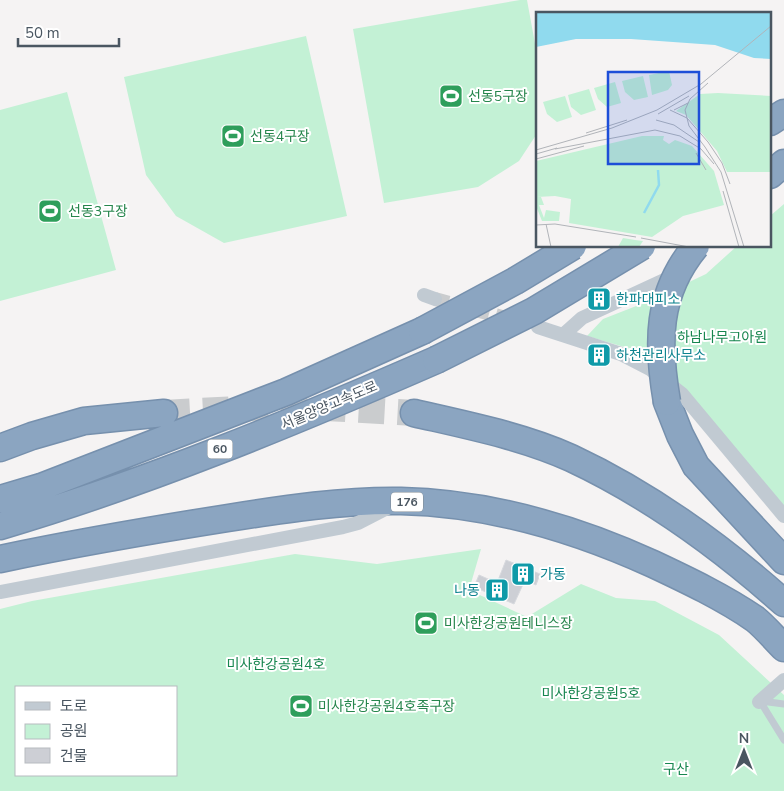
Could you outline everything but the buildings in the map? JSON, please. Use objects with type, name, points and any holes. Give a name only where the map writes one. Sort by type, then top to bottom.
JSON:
[{"type":"highway","points":[[772,121],[784,113]]},
{"type":"highway","points":[[772,157],[784,148]]},
{"type":"highway","points":[[772,173],[784,163]]},
{"type":"highway","name":"60","points":[[0,498],[41,487],[286,392],[422,331],[516,281],[570,248]]},
{"type":"highway","name":"서울양양고속도로","points":[[0,526],[72,505],[302,418],[436,360],[534,311],[639,248]]},
{"type":"highway","points":[[695,256],[686,258],[672,286],[660,329],[660,365],[667,402],[680,435],[696,466],[784,561]]},
{"type":"highway","points":[[0,448],[32,436],[84,421],[164,413]]},
{"type":"highway","points":[[414,414],[491,431],[570,458],[638,493],[699,533],[784,603]]},
{"type":"highway","name":"176","points":[[0,559],[111,536],[273,511],[342,504],[402,501],[467,507],[528,519],[619,549],[690,581],[756,620],[784,648]]},
{"type":"street","points":[[563,335],[582,318],[695,256]]},
{"type":"street","points":[[538,327],[621,354],[650,369],[682,394],[784,516]]},
{"type":"street","points":[[0,592],[343,527],[358,523],[402,501]]},
{"type":"street","points":[[760,702],[784,680]]},
{"type":"lane","points":[[760,702],[784,704]]},
{"type":"lane","points":[[760,702],[784,740]]},
{"type":"green space","name":"선동5구장","points":[[527,0],[536,49],[536,135],[519,161],[478,187],[384,203],[353,29]]},
{"type":"green space","name":"선동4구장","points":[[306,36],[347,216],[224,243],[176,216],[146,175],[124,77]]},
{"type":"green space","name":"선동3구장","points":[[67,92],[116,270],[0,301],[0,110]]},
{"type":"green space","name":"하남나무고아원","points":[[784,204],[784,506],[668,371],[624,347],[587,336],[603,319],[649,301],[706,274],[735,248],[772,248],[772,214]]},
{"type":"green space","points":[[481,549],[469,590],[527,617],[581,584],[616,598],[655,601],[719,635],[784,695],[784,791],[0,791],[0,609],[32,601],[295,554],[377,564]]},
{"type":"tunnel","points":[[435,299],[513,320]]},
{"type":"tunnel","points":[[164,413],[290,406],[414,413]]},
{"type":"place","name":"선동5구장","points":[[451,96]]},
{"type":"place","name":"선동4구장","points":[[233,136]]},
{"type":"place","name":"선동3구장","points":[[50,211]]},
{"type":"place","name":"한파대피소","points":[[599,299]]},
{"type":"place","name":"하천관리사무소","points":[[599,355]]},
{"type":"place","name":"가동","points":[[523,574]]},
{"type":"place","name":"나동","points":[[497,590]]},
{"type":"place","name":"미사한강공원테니스장","points":[[426,623]]},
{"type":"place","name":"미사한강공원4호족구장","points":[[301,706]]},
{"type":"park label","name":"미사한강공원4호","points":[[276,664]]},
{"type":"park label","name":"미사한강공원5호","points":[[591,693]]},
{"type":"park label","name":"구산","points":[[676,769]]}]
